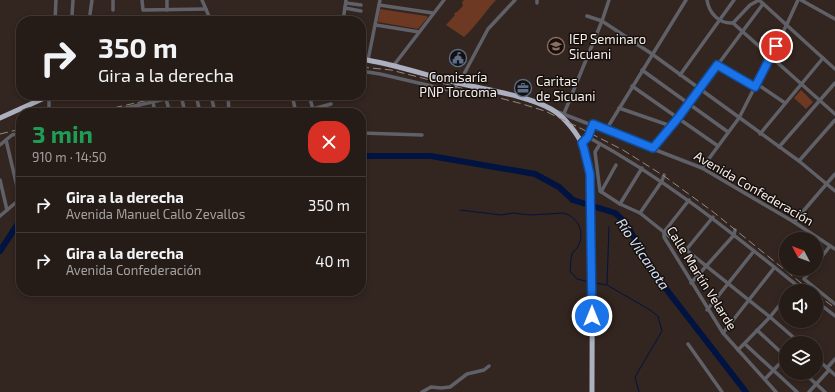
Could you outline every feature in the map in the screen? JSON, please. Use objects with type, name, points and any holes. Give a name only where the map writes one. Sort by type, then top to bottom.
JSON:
[{"type":"highway","points":[[368,60],[394,65],[457,83],[520,98],[551,109],[563,116],[582,143],[588,166],[590,186],[593,392]]},
{"type":"highway","points":[[22,108],[39,100]]},
{"type":"highway","points":[[0,118],[16,111]]},
{"type":"street","points":[[55,16],[56,0]]},
{"type":"street","points":[[72,15],[73,0]]},
{"type":"street","points":[[90,14],[92,0]]},
{"type":"street","points":[[113,0],[113,10]]},
{"type":"street","points":[[142,0],[143,10],[206,9]]},
{"type":"street","points":[[167,0],[167,10]]},
{"type":"street","points":[[202,0],[209,16]]},
{"type":"street","points":[[368,60],[380,0]]},
{"type":"street","points":[[394,65],[444,0]]},
{"type":"street","points":[[366,72],[453,91],[457,83],[461,80],[488,29],[515,0]]},
{"type":"street","points":[[563,116],[602,21],[608,0]]},
{"type":"street","points":[[606,130],[686,0]]},
{"type":"street","points":[[680,75],[734,0]]},
{"type":"street","points":[[733,23],[750,5],[759,0],[835,69]]},
{"type":"street","points":[[702,168],[739,118],[798,0]]},
{"type":"street","points":[[801,0],[835,19]]},
{"type":"street","points":[[344,16],[346,1],[361,5]]},
{"type":"street","points":[[708,1],[710,12],[725,23],[733,23],[835,114]]},
{"type":"street","points":[[653,148],[700,89],[762,4]]},
{"type":"street","points":[[379,5],[433,14]]},
{"type":"street","points":[[345,8],[361,11]]},
{"type":"street","points":[[587,16],[602,21],[652,54],[799,161],[835,191]]},
{"type":"street","points":[[376,25],[419,32]]},
{"type":"street","points":[[760,134],[784,103],[823,58]]},
{"type":"street","points":[[717,65],[756,85],[784,103]]},
{"type":"street","points":[[642,70],[728,132]]},
{"type":"street","points":[[778,147],[835,83]]},
{"type":"street","points":[[632,86],[718,146]]},
{"type":"street","points":[[124,108],[162,100]]},
{"type":"street","points":[[153,102],[154,108]]},
{"type":"street","points":[[321,108],[331,104]]},
{"type":"street","points":[[619,108],[671,126]]},
{"type":"street","name":"Avenida Confederación","points":[[563,116],[593,124],[702,168],[794,222],[835,249]]},
{"type":"street","points":[[799,161],[835,120]]},
{"type":"street","points":[[582,143],[588,137],[593,124]]},
{"type":"street","points":[[366,133],[422,135]]},
{"type":"street","points":[[0,145],[12,135],[16,135]]},
{"type":"street","points":[[588,137],[642,168],[689,200],[795,284]]},
{"type":"street","points":[[6,140],[16,181]]},
{"type":"street","points":[[600,144],[595,152],[598,188],[601,192],[616,165]]},
{"type":"street","points":[[620,204],[642,168]]},
{"type":"street","points":[[794,222],[835,174]]},
{"type":"street","points":[[640,213],[662,181],[664,175]]},
{"type":"street","points":[[0,180],[7,210]]},
{"type":"street","name":"Calle Martín Velarde","points":[[601,192],[620,204],[640,213],[664,232],[664,237],[723,333],[776,392]]},
{"type":"street","points":[[689,200],[664,232],[707,265],[791,336]]},
{"type":"street","points":[[0,216],[16,202]]},
{"type":"street","points":[[686,250],[712,217]]},
{"type":"street","points":[[691,283],[734,235],[734,230]]},
{"type":"street","points":[[823,255],[830,246]]},
{"type":"street","points":[[708,310],[754,251]]},
{"type":"street","points":[[723,333],[748,299],[774,268]]},
{"type":"street","points":[[806,276],[804,279],[835,304]]},
{"type":"street","points":[[738,350],[779,306]]},
{"type":"street","points":[[823,307],[835,316]]},
{"type":"street","points":[[757,330],[779,350]]},
{"type":"street","points":[[688,344],[722,392]]},
{"type":"street","points":[[745,344],[798,392]]},
{"type":"street","points":[[809,392],[835,359]]},
{"type":"street","points":[[765,379],[779,363]]},
{"type":"street","points":[[823,364],[835,375]]},
{"type":"street","points":[[422,392],[431,386],[441,388],[450,387],[467,374],[484,370],[489,366]]},
{"type":"street","points":[[812,380],[825,392]]},
{"type":"shaded area","points":[[464,0],[496,0],[464,37],[446,25],[455,15],[454,14],[463,6],[462,2]]},
{"type":"shaded area","points":[[380,9],[428,17],[418,29],[378,22]]},
{"type":"shaded area","points":[[801,90],[813,102],[806,109],[794,98]]},
{"type":"waterway","name":"Río Vilcanota","points":[[366,156],[431,156],[535,174],[559,187],[573,200],[615,213],[625,222],[656,276],[746,392]]},
{"type":"waterway","points":[[460,210],[501,215],[513,213],[530,215],[564,213],[569,215],[580,227],[581,232],[580,243],[572,254],[570,271],[577,279],[589,282]]},
{"type":"waterway","name":"Río Vilcanota","points":[[0,251],[16,227]]},
{"type":"waterway","points":[[607,284],[609,227]]},
{"type":"waterway","points":[[595,283],[607,285],[658,316],[662,331],[635,377],[639,392]]},
{"type":"railway","points":[[366,68],[391,70],[519,103],[545,111],[582,129],[623,150],[664,176],[712,211],[802,284]]},
{"type":"railway","points":[[113,108],[149,100]]},
{"type":"railway","points":[[0,134],[16,130]]},
{"type":"railway","points":[[823,299],[835,308]]},
{"type":"place","name":"IEP Seminaro Sicuani","points":[[556,46]]},
{"type":"place","name":"Comisaría PNP Torcoma","points":[[458,58]]},
{"type":"place","name":"Caritas de Sicuani","points":[[523,88]]},
{"type":"route","points":[[592,316],[590,174],[582,143],[588,137],[593,124],[653,148],[678,118],[717,65],[755,87],[776,46]]}]
